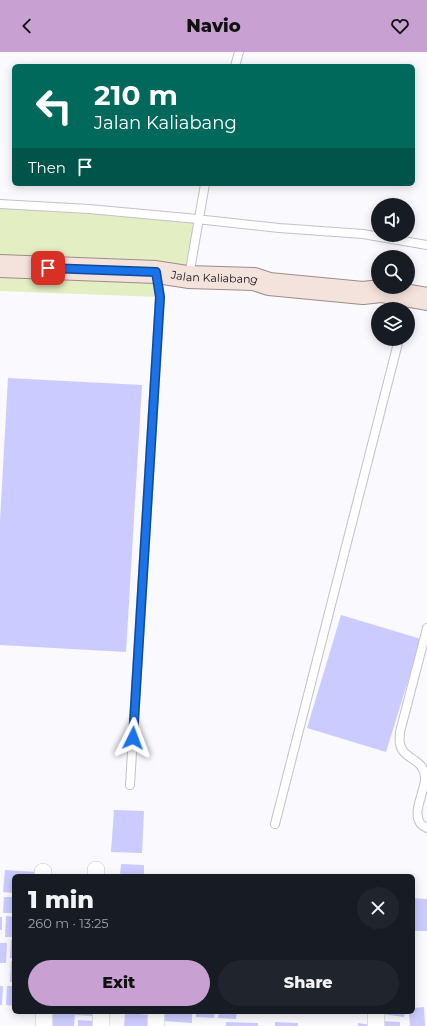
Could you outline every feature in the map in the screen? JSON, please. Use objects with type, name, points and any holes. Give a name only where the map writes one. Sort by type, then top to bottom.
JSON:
[{"type":"main road","name":"Jalan Kaliabang","points":[[0,266],[156,272],[188,277],[254,279],[269,284],[363,293],[381,291],[414,299]]},
{"type":"street","points":[[44,1014],[44,1026]]},
{"type":"street","points":[[101,1014],[101,1026]]},
{"type":"street","points":[[156,1014],[156,1026]]},
{"type":"street","points":[[376,1014],[376,1026]]},
{"type":"lane","points":[[236,64],[239,52]]},
{"type":"lane","points":[[188,277],[205,186]]},
{"type":"lane","points":[[0,204],[89,209],[279,228],[363,234],[427,245]]},
{"type":"lane","points":[[130,785],[160,297],[156,272]]},
{"type":"lane","points":[[275,824],[397,346]]},
{"type":"lane","points":[[427,628],[400,732],[400,743],[403,752],[420,763],[424,771],[425,779],[418,807],[418,815],[420,823],[427,828]]},
{"type":"green space","points":[[0,204],[198,220],[188,277],[156,272],[160,297],[0,291]]},
{"type":"building","points":[[8,378],[142,385],[126,652],[0,645],[0,521]]},
{"type":"building","points":[[341,615],[421,639],[386,752],[307,728]]},
{"type":"building","points":[[114,810],[144,811],[142,853],[111,852]]},
{"type":"building","points":[[121,864],[144,865],[144,874],[120,874]]},
{"type":"building","points":[[5,870],[37,872],[37,874],[12,874],[12,893],[3,892]]},
{"type":"building","points":[[4,897],[12,897],[12,913],[3,913]]},
{"type":"building","points":[[415,898],[427,899],[427,931],[415,931]]},
{"type":"building","points":[[6,916],[12,917],[12,937],[5,937]]},
{"type":"building","points":[[0,917],[2,917],[2,930],[0,930]]},
{"type":"building","points":[[11,940],[12,940],[12,958],[10,958]]},
{"type":"building","points":[[0,943],[7,943],[6,963],[0,963]]},
{"type":"building","points":[[11,961],[12,961],[12,982],[10,982]]},
{"type":"building","points":[[0,986],[3,986],[2,1005],[0,1005]]},
{"type":"building","points":[[7,986],[12,986],[12,1006],[6,1005]]},
{"type":"building","points":[[424,1007],[425,1026],[410,1026],[409,1014],[415,1014],[415,1008]]},
{"type":"building","points":[[51,1014],[75,1014],[74,1026],[50,1026]]},
{"type":"building","points":[[95,1014],[95,1016],[75,1015]]},
{"type":"building","points":[[125,1014],[151,1015],[150,1026],[124,1026]]},
{"type":"building","points":[[163,1014],[192,1014],[192,1023],[163,1021]]},
{"type":"building","points":[[196,1014],[215,1014],[214,1018],[196,1017]]},
{"type":"building","points":[[219,1014],[237,1014],[236,1019],[218,1018]]},
{"type":"building","points":[[382,1014],[405,1014],[404,1017]]},
{"type":"building","points":[[78,1020],[94,1021],[94,1026],[78,1026]]},
{"type":"building","points":[[380,1021],[400,1022],[400,1026],[380,1026]]},
{"type":"building","points":[[226,1022],[258,1023],[258,1026],[226,1026]]},
{"type":"building","points":[[275,1022],[298,1023],[298,1026],[275,1026]]},
{"type":"building","points":[[358,1023],[371,1025],[358,1026]]},
{"type":"route","points":[[48,268],[156,272],[160,297],[133,738]]}]
